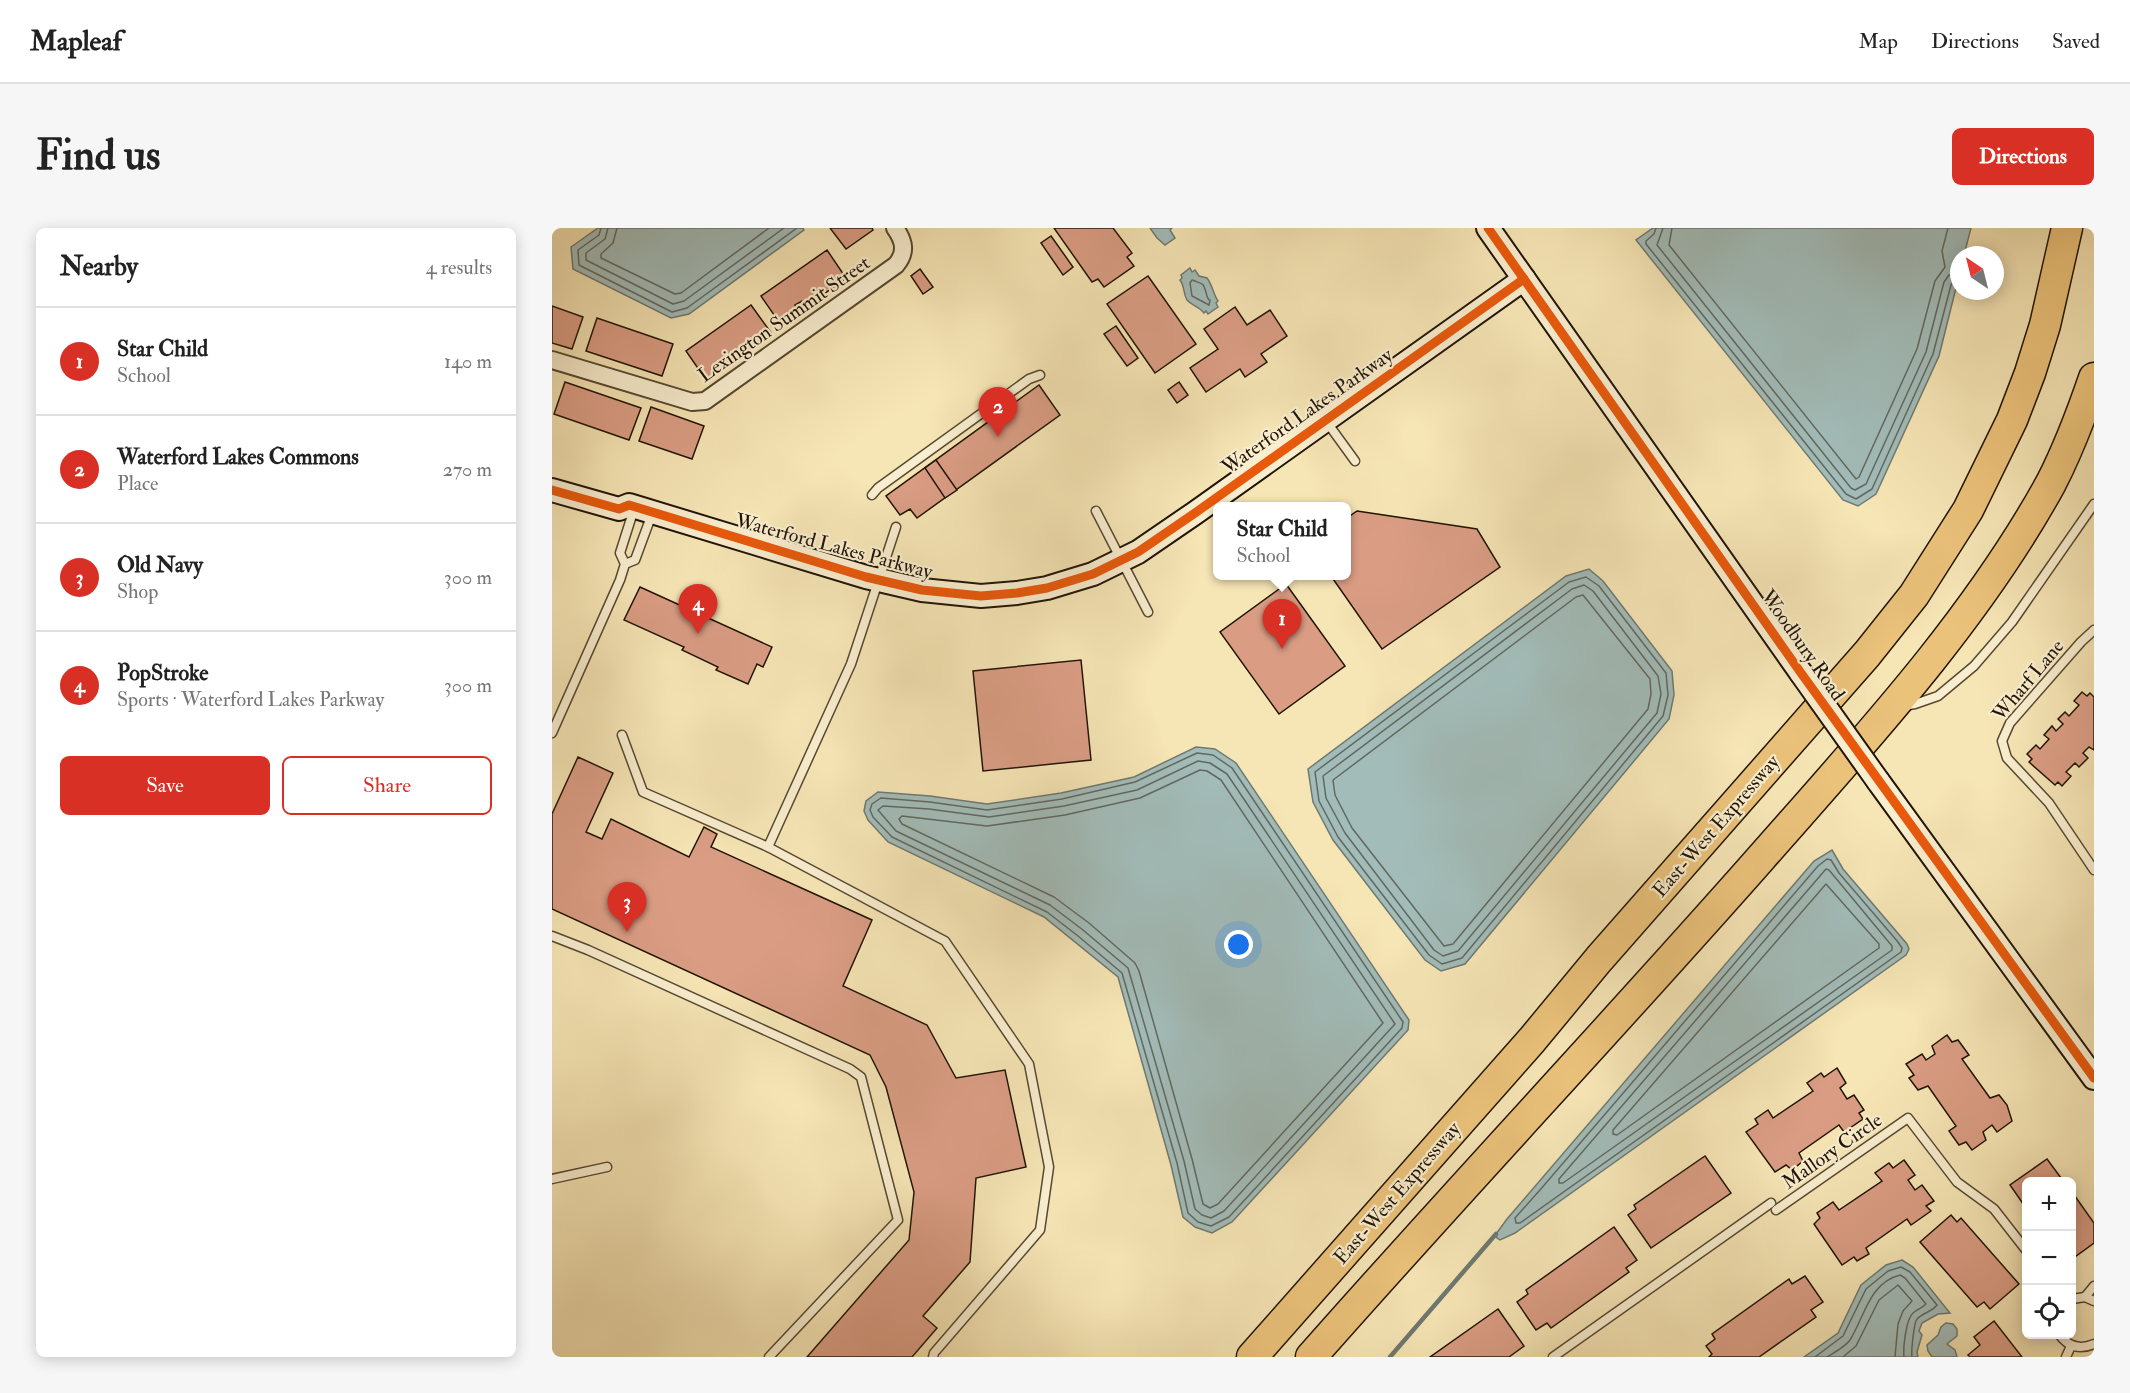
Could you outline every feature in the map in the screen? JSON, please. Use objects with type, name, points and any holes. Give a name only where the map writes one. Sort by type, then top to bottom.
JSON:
[{"type":"highway","name":"East-West Expressway","points":[[1252,1357],[1532,1040],[1599,959],[1856,667],[1914,595],[1968,510],[2012,420],[2045,326],[2067,228]]},
{"type":"highway","points":[[1311,1357],[1682,948],[1924,670],[1966,612],[2051,482],[2083,410],[2094,378]]},
{"type":"street","name":"Lexington Summit Street","points":[[552,360],[692,402],[705,401],[896,265],[902,256],[904,246],[895,228]]},
{"type":"street","name":"Woodbury Road","points":[[1488,228],[1801,673],[2094,1078]]},
{"type":"street","name":"Waterford Lakes Parkway","points":[[552,490],[619,509],[639,508],[879,580],[922,590],[949,594],[999,596],[1063,584],[1093,574],[1123,560],[1196,513],[1524,279]]},
{"type":"street","name":"Waterford Lakes Parkway","points":[[552,474],[624,495],[639,508]]},
{"type":"lane","points":[[872,495],[878,488],[1029,379],[1040,375]]},
{"type":"lane","points":[[1325,421],[1355,461]]},
{"type":"lane","points":[[1892,707],[1915,704],[1938,696],[1974,666],[2012,622],[2094,504]]},
{"type":"lane","points":[[552,733],[613,599],[625,564],[620,553],[639,508]]},
{"type":"lane","points":[[625,564],[635,560],[639,508]]},
{"type":"lane","points":[[1096,511],[1148,612]]},
{"type":"lane","points":[[768,847],[851,664],[896,527]]},
{"type":"lane","name":"Wharf Lane","points":[[2094,630],[2010,723],[2002,741],[2007,758],[2049,803],[2094,870]]},
{"type":"lane","points":[[622,735],[643,792],[768,847],[945,941],[1029,1064],[1048,1167],[1040,1230],[934,1353],[933,1357]]},
{"type":"lane","points":[[552,936],[588,950],[850,1069],[861,1077],[898,1220],[769,1357]]},
{"type":"lane","name":"Mallory Circle","points":[[1553,1357],[1908,1118],[1957,1182],[1994,1209],[2022,1245]]},
{"type":"lane","points":[[552,1179],[607,1167]]},
{"type":"lane","points":[[2090,1299],[2094,1286]]},
{"type":"lane","points":[[2063,1339],[2071,1346],[2082,1348],[2094,1344]]},
{"type":"lane","points":[[2066,1357],[2071,1346]]},
{"type":"water","points":[[598,228],[803,228],[804,230],[689,314],[671,318],[573,269],[571,247]]},
{"type":"water","points":[[1150,228],[1172,228],[1170,230],[1175,238],[1165,245]]},
{"type":"water","points":[[1653,228],[1971,228],[1966,246],[1950,246],[1950,300],[1953,300],[1939,356],[1876,494],[1858,506],[1843,500],[1636,240]]},
{"type":"water","points":[[1190,268],[1192,272],[1195,270],[1199,276],[1207,278],[1218,301],[1216,303],[1218,307],[1208,314],[1187,300],[1180,280],[1181,275]]},
{"type":"water","points":[[1589,569],[1603,581],[1672,671],[1674,695],[1669,719],[1465,964],[1441,971],[1425,960],[1333,840],[1313,802],[1308,769],[1566,576]]},
{"type":"water","points":[[1196,747],[1215,749],[1236,763],[1409,1020],[1408,1030],[1232,1222],[1212,1233],[1195,1227],[1183,1217],[1171,1165],[1118,977],[1044,917],[888,842],[868,820],[864,811],[866,801],[878,792],[987,804],[1061,793],[1134,777]]},
{"type":"water","points":[[1832,850],[1843,869],[1907,944],[1909,949],[1906,955],[1515,1233],[1500,1240],[1497,1238],[1496,1234],[1507,1219],[1814,861]]},
{"type":"water","points":[[1902,1260],[1913,1267],[1950,1313],[1938,1314],[1922,1323],[1919,1331],[1922,1335],[1917,1352],[1918,1357],[1804,1357],[1838,1333],[1861,1285],[1886,1265]]},
{"type":"water","points":[[1946,1323],[1953,1324],[1957,1329],[1957,1336],[1947,1344],[1955,1350],[1957,1357],[1932,1357],[1927,1345]]},
{"type":"building","points":[[830,228],[872,228],[873,230],[846,249]]},
{"type":"building","points":[[1054,228],[1113,228],[1132,253],[1127,257],[1134,266],[1104,287],[1098,279],[1092,282]]},
{"type":"building","points":[[1051,236],[1073,267],[1063,275],[1041,243]]},
{"type":"building","points":[[827,250],[846,278],[806,307],[802,301],[795,305],[800,312],[781,325],[761,296]]},
{"type":"building","points":[[920,269],[933,287],[923,294],[911,276]]},
{"type":"building","points":[[1148,276],[1196,344],[1155,373],[1107,304]]},
{"type":"building","points":[[751,305],[772,334],[706,380],[686,351]]},
{"type":"building","points":[[552,306],[583,317],[572,349],[552,343]]},
{"type":"building","points":[[1235,307],[1247,325],[1270,310],[1287,336],[1261,354],[1267,362],[1245,377],[1240,369],[1206,392],[1190,368],[1218,349],[1204,329]]},
{"type":"building","points":[[597,318],[673,344],[662,376],[586,351]]},
{"type":"building","points":[[1116,326],[1138,358],[1127,366],[1104,334]]},
{"type":"building","points":[[565,382],[641,408],[629,440],[554,414]]},
{"type":"building","points":[[1179,382],[1188,395],[1177,403],[1168,390]]},
{"type":"building","points":[[1039,385],[1060,415],[917,518],[910,509],[900,515],[886,496]]},
{"type":"building","points":[[651,407],[704,426],[692,459],[639,441]]},
{"type":"building","points":[[936,460],[957,490],[945,498],[925,468]]},
{"type":"building","points":[[1357,511],[1477,529],[1500,567],[1382,649],[1334,580],[1351,580],[1351,515]]},
{"type":"building","points":[[1286,584],[1345,666],[1279,714],[1220,632]]},
{"type":"building","points":[[640,587],[772,647],[763,667],[757,664],[748,684],[716,670],[718,667],[682,650],[684,647],[624,620]]},
{"type":"building","points":[[1081,660],[1091,760],[983,771],[973,671]]},
{"type":"building","points":[[2082,692],[2087,696],[2090,693],[2094,697],[2094,750],[2089,747],[2083,753],[2088,758],[2079,767],[2075,763],[2066,772],[2071,776],[2062,786],[2058,782],[2055,785],[2029,762],[2032,759],[2027,754],[2036,745],[2040,749],[2049,739],[2044,735],[2052,726],[2056,731],[2063,724],[2058,719],[2065,712],[2069,716],[2079,705],[2074,701]]},
{"type":"building","points":[[578,757],[613,773],[586,832],[602,839],[611,819],[689,857],[704,827],[717,834],[711,847],[872,920],[843,986],[927,1025],[956,1078],[1005,1070],[1026,1167],[976,1178],[970,1262],[923,1316],[937,1328],[912,1357],[807,1357],[909,1240],[914,1192],[886,1087],[870,1055],[552,909],[552,814]]},
{"type":"building","points":[[1947,1035],[1952,1042],[1958,1040],[1969,1055],[1962,1059],[1990,1098],[1999,1095],[2007,1105],[2012,1121],[1997,1132],[1992,1125],[1983,1132],[1986,1140],[1972,1150],[1966,1142],[1959,1145],[1949,1131],[1956,1126],[1928,1086],[1918,1090],[1909,1078],[1914,1075],[1906,1064],[1922,1054],[1926,1060],[1935,1054],[1932,1046]]},
{"type":"building","points":[[1837,1068],[1846,1083],[1840,1088],[1847,1099],[1854,1095],[1864,1110],[1859,1113],[1863,1119],[1844,1132],[1839,1125],[1799,1153],[1803,1161],[1792,1170],[1786,1165],[1775,1172],[1746,1132],[1758,1124],[1755,1119],[1768,1110],[1773,1118],[1813,1091],[1807,1083],[1821,1073],[1824,1077]]},
{"type":"building","points":[[1705,1156],[1731,1193],[1651,1248],[1628,1215],[1636,1209],[1634,1205]]},
{"type":"building","points":[[2047,1159],[2060,1177],[2022,1177],[2022,1202],[2010,1185]]},
{"type":"building","points":[[1904,1160],[1915,1175],[1908,1180],[1915,1190],[1922,1185],[1934,1201],[1926,1206],[1931,1211],[1911,1225],[1907,1219],[1866,1248],[1869,1254],[1857,1261],[1854,1257],[1842,1265],[1814,1224],[1820,1218],[1817,1213],[1833,1202],[1839,1210],[1882,1181],[1875,1173],[1889,1163],[1893,1168]]},
{"type":"building","points":[[2076,1198],[2094,1223],[2094,1243],[2076,1256]]},
{"type":"building","points":[[1951,1215],[1957,1222],[1961,1218],[2019,1284],[1990,1309],[1984,1302],[1977,1307],[1920,1242]]},
{"type":"building","points":[[1614,1227],[1637,1260],[1626,1268],[1629,1272],[1551,1328],[1547,1323],[1536,1330],[1517,1302],[1528,1294],[1526,1290]]},
{"type":"building","points":[[1805,1276],[1823,1302],[1811,1310],[1816,1317],[1759,1357],[1709,1357],[1712,1354],[1706,1346],[1715,1339],[1712,1334],[1789,1279],[1792,1284]]},
{"type":"building","points":[[1498,1309],[1524,1346],[1509,1357],[1430,1357]]},
{"type":"building","points":[[1994,1321],[2022,1357],[1970,1357],[1968,1355],[1980,1345],[1974,1337]]},
{"type":"waterway","points":[[1390,1357],[1496,1234]]},
{"type":"cycle path","points":[[1488,228],[1801,673],[2094,1078]]},
{"type":"cycle path","points":[[552,490],[619,509],[629,505],[866,577],[922,590],[981,596],[1047,588],[1093,574],[1138,552],[1524,279]]},
{"type":"place","name":"Waterford Lakes Commons","points":[[998,437]]},
{"type":"place","name":"PopStroke","points":[[698,634]]},
{"type":"place","name":"Star Child","points":[[1282,649]]},
{"type":"place","name":"Old Navy","points":[[627,932]]}]
